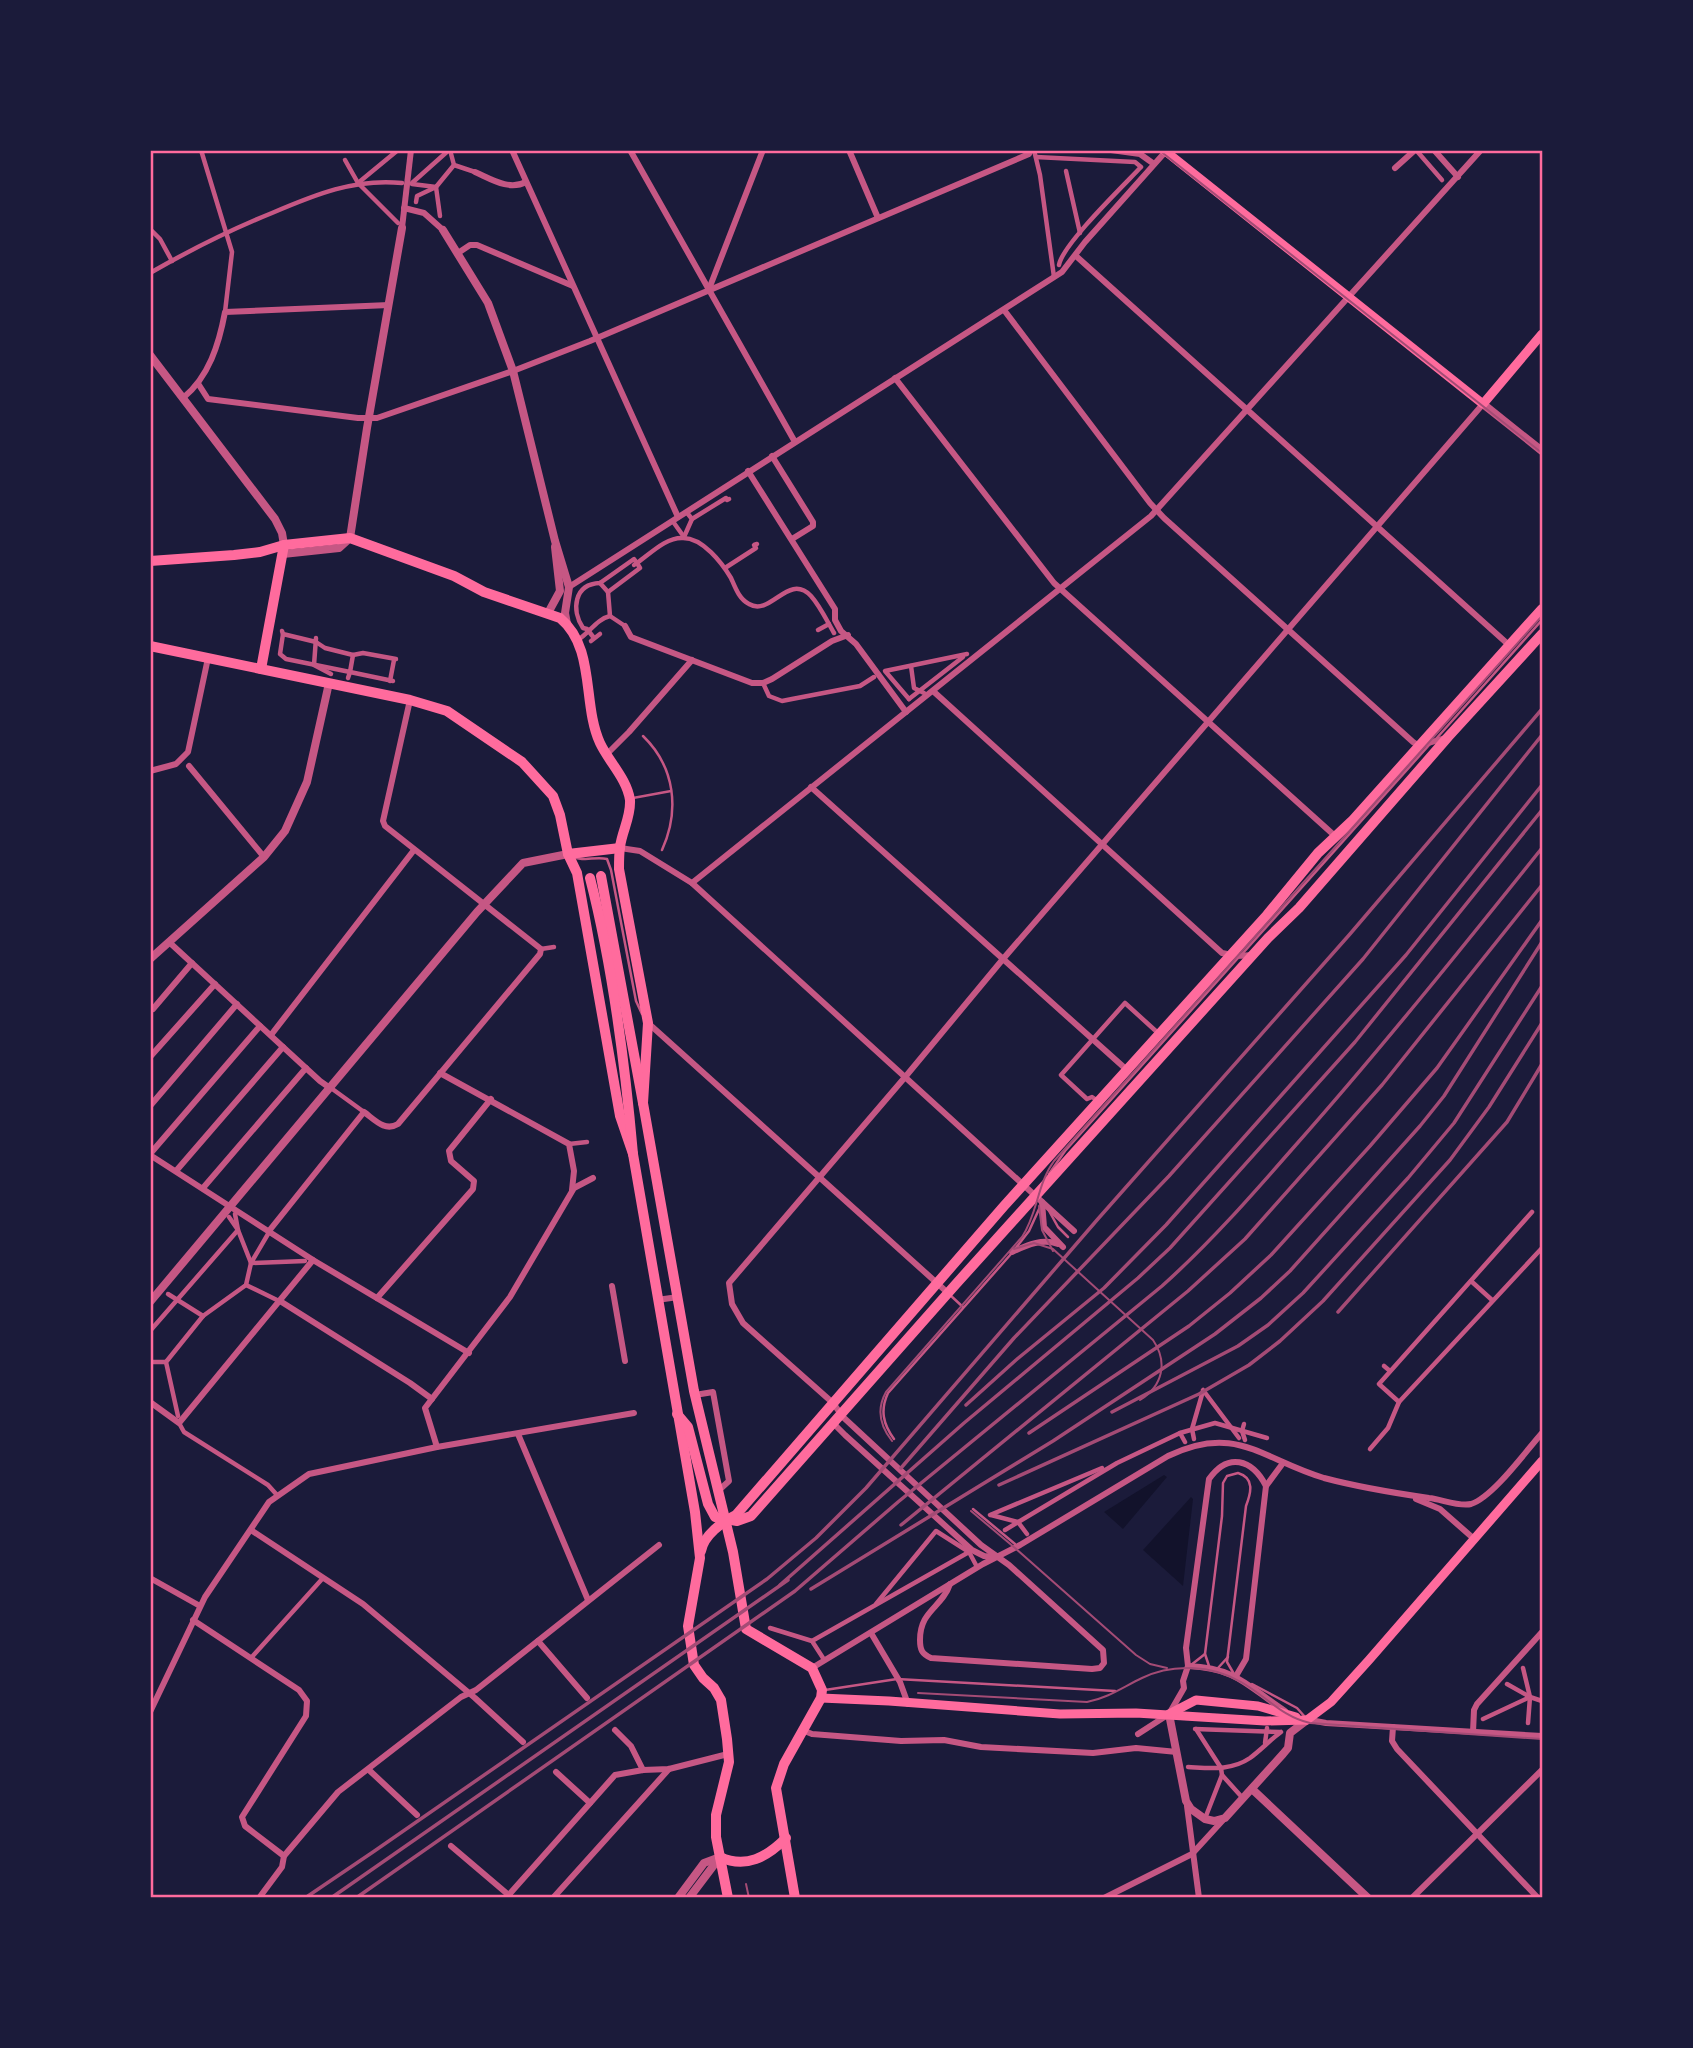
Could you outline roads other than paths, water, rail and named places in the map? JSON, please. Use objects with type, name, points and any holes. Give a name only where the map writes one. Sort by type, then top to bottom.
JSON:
[{"type":"main road","points":[[1165,151],[1483,404],[1542,334]]},
{"type":"main road","points":[[150,561],[284,550],[350,538],[454,576],[484,592],[548,613],[581,633],[599,742],[625,786],[629,798],[619,869],[648,1024],[643,1103]]},
{"type":"main road","points":[[261,669],[284,550]]},
{"type":"main road","points":[[677,1414],[688,1427],[708,1504],[715,1517],[737,1521],[751,1516],[938,1284],[1025,1184],[1159,1034],[1235,956],[1335,836],[1352,821],[1542,609]]},
{"type":"main road","points":[[728,1898],[716,1836],[716,1815],[726,1778],[728,1755],[721,1700],[694,1665],[688,1626],[702,1543],[725,1520],[736,1515],[836,1413],[1039,1197],[1045,1186],[1307,899],[1542,634]]},
{"type":"main road","points":[[150,646],[261,669],[330,678],[447,711],[522,762],[553,796],[568,854],[577,873],[620,1116],[633,1154]]},
{"type":"main road","points":[[568,854],[620,848]]},
{"type":"main road","points":[[601,876],[695,1395],[740,1585],[746,1629],[812,1668],[821,1694],[784,1764],[776,1788],[794,1898]]},
{"type":"main road","points":[[590,878],[604,940],[627,1090],[633,1154],[695,1513],[699,1558]]},
{"type":"main road","points":[[821,1694],[1060,1714],[1169,1714],[1265,1721],[1307,1720],[1331,1702],[1542,1461]]},
{"type":"main road","points":[[1169,1714],[1196,1700],[1258,1706],[1307,1720]]},
{"type":"main road","points":[[720,1857],[732,1862],[749,1862],[775,1850],[786,1838]]},
{"type":"street","points":[[183,398],[198,385],[220,334],[232,252],[201,150]]},
{"type":"street","points":[[358,183],[398,150]]},
{"type":"street","points":[[350,538],[389,305],[411,150]]},
{"type":"street","points":[[436,187],[412,184],[450,150],[454,165]]},
{"type":"street","points":[[512,150],[684,537],[708,548],[725,568],[742,600],[751,606],[764,606],[793,589],[805,592],[834,633]]},
{"type":"street","points":[[630,150],[795,442]]},
{"type":"street","points":[[709,290],[762,150]]},
{"type":"street","points":[[849,150],[878,218]]},
{"type":"street","points":[[1111,150],[1140,154],[1154,164]]},
{"type":"street","points":[[1395,168],[1415,150],[1442,180]]},
{"type":"street","points":[[1434,150],[1458,177]]},
{"type":"street","points":[[692,883],[1157,510],[1481,150]]},
{"type":"street","points":[[558,578],[563,586],[569,587],[1064,270],[1085,242],[1165,151]]},
{"type":"street","points":[[1034,153],[1054,277]]},
{"type":"street","points":[[198,385],[208,399],[377,418],[597,339],[1029,154],[1141,163],[1141,167],[1060,258],[1059,265]]},
{"type":"street","points":[[1062,158],[1064,165]]},
{"type":"street","points":[[345,160],[358,183],[400,226]]},
{"type":"street","points":[[454,165],[506,185],[518,186],[526,182]]},
{"type":"street","points":[[416,202],[417,196],[436,187],[454,165]]},
{"type":"street","points":[[1066,171],[1079,236]]},
{"type":"street","points":[[150,273],[226,232],[324,191],[358,183],[402,183]]},
{"type":"street","points":[[436,187],[441,214]]},
{"type":"street","points":[[404,208],[424,213],[443,230],[488,303],[513,371],[569,587],[565,613],[568,624]]},
{"type":"street","points":[[150,229],[160,239],[172,261]]},
{"type":"street","points":[[458,253],[470,245],[477,245],[573,286]]},
{"type":"street","points":[[1076,256],[1510,646]]},
{"type":"street","points":[[225,312],[389,305]]},
{"type":"street","points":[[1004,310],[1157,510],[1419,746],[1448,737]]},
{"type":"street","points":[[150,355],[275,519],[282,533],[284,550]]},
{"type":"street","points":[[895,378],[1060,589],[1335,836]]},
{"type":"street","points":[[950,1584],[922,1621],[920,1649],[924,1655],[931,1658],[1092,1669],[1100,1668],[1104,1663],[1103,1650],[836,1413],[743,1323],[732,1304],[729,1283],[1003,959],[1483,404],[1542,451]]},
{"type":"street","points":[[772,456],[813,522],[813,526],[792,539]]},
{"type":"street","points":[[748,471],[835,608],[837,624],[841,631],[848,635],[906,712]]},
{"type":"street","points":[[684,537],[690,517],[712,508],[726,498],[729,499]]},
{"type":"street","points":[[636,564],[684,537]]},
{"type":"street","points":[[548,613],[559,591],[555,541]]},
{"type":"street","points":[[725,568],[756,548],[754,545],[757,544]]},
{"type":"street","points":[[581,633],[573,609],[579,594],[634,559],[640,568],[608,592]]},
{"type":"street","points":[[595,582],[608,592],[610,615],[625,626],[631,638],[752,683],[763,683],[832,641],[848,635]]},
{"type":"street","points":[[581,633],[589,632],[601,618],[610,615]]},
{"type":"street","points":[[818,630],[829,624]]},
{"type":"street","points":[[581,633],[589,632]]},
{"type":"street","points":[[589,632],[595,638]]},
{"type":"street","points":[[283,633],[316,640],[325,648],[353,655],[363,653],[395,659],[391,681],[349,675],[286,659],[280,654],[283,633]]},
{"type":"street","points":[[314,665],[316,640]]},
{"type":"street","points":[[966,654],[922,691],[909,699],[885,671],[966,654]]},
{"type":"street","points":[[349,675],[353,655]]},
{"type":"street","points":[[187,762],[208,658]]},
{"type":"street","points":[[607,754],[692,660]]},
{"type":"street","points":[[150,959],[264,857],[285,831],[303,796],[330,678],[314,665]]},
{"type":"street","points":[[909,699],[914,688],[911,666]]},
{"type":"street","points":[[763,683],[769,696],[782,701],[860,685],[874,677]]},
{"type":"street","points":[[914,688],[922,691]]},
{"type":"street","points":[[933,691],[1222,953],[1235,956],[1254,955]]},
{"type":"street","points":[[410,700],[383,821],[385,826],[541,949],[554,947]]},
{"type":"street","points":[[150,771],[187,762]]},
{"type":"street","points":[[187,762],[264,857]]},
{"type":"street","points":[[811,787],[1127,1070]]},
{"type":"street","points":[[620,848],[640,851],[692,883],[1074,1231]]},
{"type":"street","points":[[271,1035],[414,850]]},
{"type":"street","points":[[150,1302],[232,1210],[484,904],[523,863],[568,854]]},
{"type":"street","points":[[169,942],[306,1068],[330,1088],[388,1127],[395,1126],[403,1118],[534,962],[541,949]]},
{"type":"street","points":[[153,1009],[192,963]]},
{"type":"street","points":[[150,1057],[215,984]]},
{"type":"street","points":[[1094,1098],[1087,1099],[1060,1075],[1125,1003],[1159,1034]]},
{"type":"street","points":[[150,1106],[237,1004]]},
{"type":"street","points":[[648,1024],[948,1293]]},
{"type":"street","points":[[260,1026],[150,1154],[309,1261],[469,1353]]},
{"type":"street","points":[[176,1171],[283,1047]]},
{"type":"street","points":[[203,1188],[306,1068]]},
{"type":"street","points":[[440,1073],[569,1144],[587,1142]]},
{"type":"street","points":[[377,1298],[473,1189],[474,1181],[451,1161],[449,1151],[491,1099]]},
{"type":"street","points":[[166,1362],[203,1316],[246,1285],[251,1263],[268,1233],[364,1112]]},
{"type":"street","points":[[569,1144],[574,1171],[572,1192]]},
{"type":"street","points":[[437,1447],[425,1408],[510,1297],[572,1192],[578,1185],[593,1178]]},
{"type":"street","points":[[1039,1197],[1043,1221],[1050,1234]]},
{"type":"street","points":[[232,1210],[251,1263]]},
{"type":"street","points":[[1399,1402],[1379,1384],[1531,1211]]},
{"type":"street","points":[[229,1217],[238,1230]]},
{"type":"street","points":[[1012,1252],[1027,1245],[1047,1241],[1063,1247],[1033,1223]]},
{"type":"street","points":[[150,1331],[238,1230]]},
{"type":"street","points":[[1370,1449],[1388,1428],[1399,1402],[1542,1248]]},
{"type":"street","points":[[251,1263],[309,1261]]},
{"type":"street","points":[[178,1419],[309,1261]]},
{"type":"street","points":[[1471,1281],[1492,1300]]},
{"type":"street","points":[[246,1285],[279,1300],[410,1382],[432,1399]]},
{"type":"street","points":[[612,1286],[625,1361]]},
{"type":"street","points":[[168,1294],[203,1316]]},
{"type":"street","points":[[657,1300],[678,1297]]},
{"type":"street","points":[[150,1362],[166,1362]]},
{"type":"street","points":[[166,1362],[178,1419],[184,1432],[268,1485],[277,1495]]},
{"type":"street","points":[[1384,1366],[1390,1371]]},
{"type":"street","points":[[1194,1439],[1192,1429],[1203,1390],[1242,1439],[1244,1424]]},
{"type":"street","points":[[695,1395],[713,1392],[729,1481],[718,1492]]},
{"type":"street","points":[[150,1402],[178,1419]]},
{"type":"street","points":[[150,1712],[200,1606],[269,1502],[314,1472],[437,1447],[634,1413]]},
{"type":"street","points":[[836,1413],[840,1430],[972,1550],[984,1556],[997,1557]]},
{"type":"street","points":[[1027,1534],[1018,1522],[990,1515],[1192,1429],[1215,1423],[1267,1438]]},
{"type":"street","points":[[1180,1433],[1185,1441]]},
{"type":"street","points":[[812,1668],[950,1584],[1186,1447],[1205,1442],[1232,1443],[1341,1482],[1411,1497],[1468,1505],[1487,1495],[1542,1433]]},
{"type":"street","points":[[518,1434],[577,1581],[588,1600]]},
{"type":"street","points":[[861,1450],[869,1441]]},
{"type":"street","points":[[1005,1530],[1116,1462]]},
{"type":"street","points":[[1139,1734],[1169,1714],[1184,1688],[1183,1681],[1188,1666],[1186,1648],[1209,1479],[1224,1464],[1240,1462],[1257,1470],[1266,1486]]},
{"type":"street","points":[[1236,1676],[1246,1659],[1266,1486],[1283,1463]]},
{"type":"street","points":[[1411,1497],[1440,1509],[1473,1538]]},
{"type":"street","points":[[251,1530],[363,1605],[523,1742]]},
{"type":"street","points":[[873,1607],[936,1531],[969,1552],[976,1565]]},
{"type":"street","points":[[259,1898],[282,1867],[284,1856],[338,1792],[467,1693],[476,1690],[659,1545]]},
{"type":"street","points":[[812,1641],[969,1552]]},
{"type":"street","points":[[150,1578],[200,1606]]},
{"type":"street","points":[[251,1658],[323,1578]]},
{"type":"street","points":[[193,1620],[304,1695],[308,1706],[306,1716],[242,1817],[245,1826],[284,1856]]},
{"type":"street","points":[[770,1628],[812,1641],[823,1658]]},
{"type":"street","points":[[1472,1732],[1477,1704],[1542,1632]]},
{"type":"street","points":[[871,1633],[908,1703]]},
{"type":"street","points":[[538,1641],[587,1698]]},
{"type":"street","points":[[1188,1666],[1213,1669],[1236,1676],[1287,1712],[1307,1720],[1542,1737]]},
{"type":"street","points":[[1523,1668],[1530,1697],[1528,1723]]},
{"type":"street","points":[[1507,1684],[1530,1697],[1542,1700]]},
{"type":"street","points":[[1483,1719],[1530,1697]]},
{"type":"street","points":[[1169,1714],[1186,1801],[1199,1898]]},
{"type":"street","points":[[1104,1898],[1192,1854],[1288,1748],[1290,1733],[1307,1720]]},
{"type":"street","points":[[1393,1727],[1392,1741],[1397,1749],[1538,1898]]},
{"type":"street","points":[[1188,1767],[1221,1768],[1237,1765],[1250,1758],[1281,1732],[1195,1728],[1221,1768],[1223,1775],[1240,1795]]},
{"type":"street","points":[[615,1730],[639,1758],[643,1770]]},
{"type":"street","points":[[803,1730],[812,1734],[901,1741],[944,1740],[981,1747],[1093,1753],[1136,1748],[1177,1752]]},
{"type":"street","points":[[1265,1743],[1267,1730]]},
{"type":"street","points":[[451,1846],[509,1897],[615,1775],[668,1769],[728,1755]]},
{"type":"street","points":[[553,1898],[668,1769]]},
{"type":"street","points":[[369,1770],[417,1815]]},
{"type":"street","points":[[1412,1898],[1542,1770]]},
{"type":"street","points":[[556,1772],[590,1803]]},
{"type":"street","points":[[1206,1816],[1223,1775]]},
{"type":"street","points":[[1252,1789],[1368,1898]]},
{"type":"street","points":[[1186,1801],[1191,1809],[1205,1819],[1214,1821],[1225,1818]]},
{"type":"street","points":[[678,1898],[704,1863],[720,1857]]},
{"type":"street","points":[[689,1898],[720,1857]]},
{"type":"lane","points":[[1045,1186],[1053,1167],[1065,1151],[1235,956],[1542,620]]},
{"type":"lane","points":[[643,736],[664,764],[672,790],[673,816],[662,850]]},
{"type":"lane","points":[[629,798],[672,790]]},
{"type":"lane","points":[[568,854],[582,860],[607,859],[638,1009],[648,1024]]},
{"type":"lane","points":[[894,1439],[885,1424],[884,1403],[891,1389],[1012,1252],[1033,1223],[1039,1197]]},
{"type":"lane","points":[[1047,1207],[1058,1227],[1068,1237]]},
{"type":"lane","points":[[948,1293],[963,1307]]},
{"type":"lane","points":[[1228,1657],[1220,1667],[1213,1669],[1207,1665],[1205,1654],[1222,1516],[1223,1483],[1227,1476],[1238,1473],[1249,1479],[1251,1485],[1246,1506],[1228,1657],[1227,1662],[1236,1676]]},
{"type":"lane","points":[[973,1509],[1018,1546]]},
{"type":"lane","points":[[1188,1666],[1205,1654]]},
{"type":"lane","points":[[821,1694],[897,1679],[1115,1691]]},
{"type":"tram line","points":[[1159,150],[1542,453]]},
{"type":"tram line","points":[[892,1441],[885,1430],[880,1411],[886,1392],[1022,1237],[1044,1179],[1054,1161],[1542,616]]},
{"type":"tram line","points":[[1039,1206],[1042,1230],[1053,1251]]},
{"type":"tram line","points":[[1014,1249],[1034,1243],[1053,1249],[1153,1340],[1161,1357],[1161,1373],[1154,1388],[1140,1400]]},
{"type":"tram line","points":[[971,1511],[1136,1655],[1150,1664],[1167,1668]]},
{"type":"tram line","points":[[918,1693],[1087,1702],[1109,1695],[1154,1673],[1192,1668],[1230,1676],[1291,1716],[1310,1723],[1542,1739]]},
{"type":"tram line","points":[[746,1884],[749,1898]]},
{"type":"railway","points":[[305,1898],[767,1579],[816,1538],[866,1488],[1097,1220],[1350,934],[1542,709]]},
{"type":"railway","points":[[901,1468],[1014,1338],[1169,1176],[1363,959],[1542,735]]},
{"type":"railway","points":[[966,1405],[1104,1288],[1166,1225],[1406,955],[1542,785]]},
{"type":"railway","points":[[780,1585],[964,1423],[1138,1278],[1170,1248],[1355,1042],[1542,810]]},
{"type":"railway","points":[[356,1898],[795,1591],[898,1502],[1162,1286],[1230,1218],[1326,1110],[1542,848]]},
{"type":"railway","points":[[901,1525],[1188,1291],[1245,1239],[1382,1085],[1542,885]]},
{"type":"railway","points":[[1029,1433],[1189,1326],[1271,1255],[1437,1068],[1542,920]]},
{"type":"railway","points":[[811,1589],[1053,1441],[1215,1334],[1261,1298],[1290,1271],[1444,1096],[1542,942]]},
{"type":"railway","points":[[1112,1412],[1238,1346],[1268,1325],[1303,1293],[1408,1178],[1454,1123],[1542,986]]},
{"type":"railway","points":[[999,1485],[1199,1394],[1249,1365],[1280,1341],[1323,1301],[1450,1160],[1489,1107],[1542,1023]]},
{"type":"railway","points":[[1338,1312],[1507,1122],[1542,1064]]},
{"type":"railway","points":[[331,1898],[788,1580]]}]
